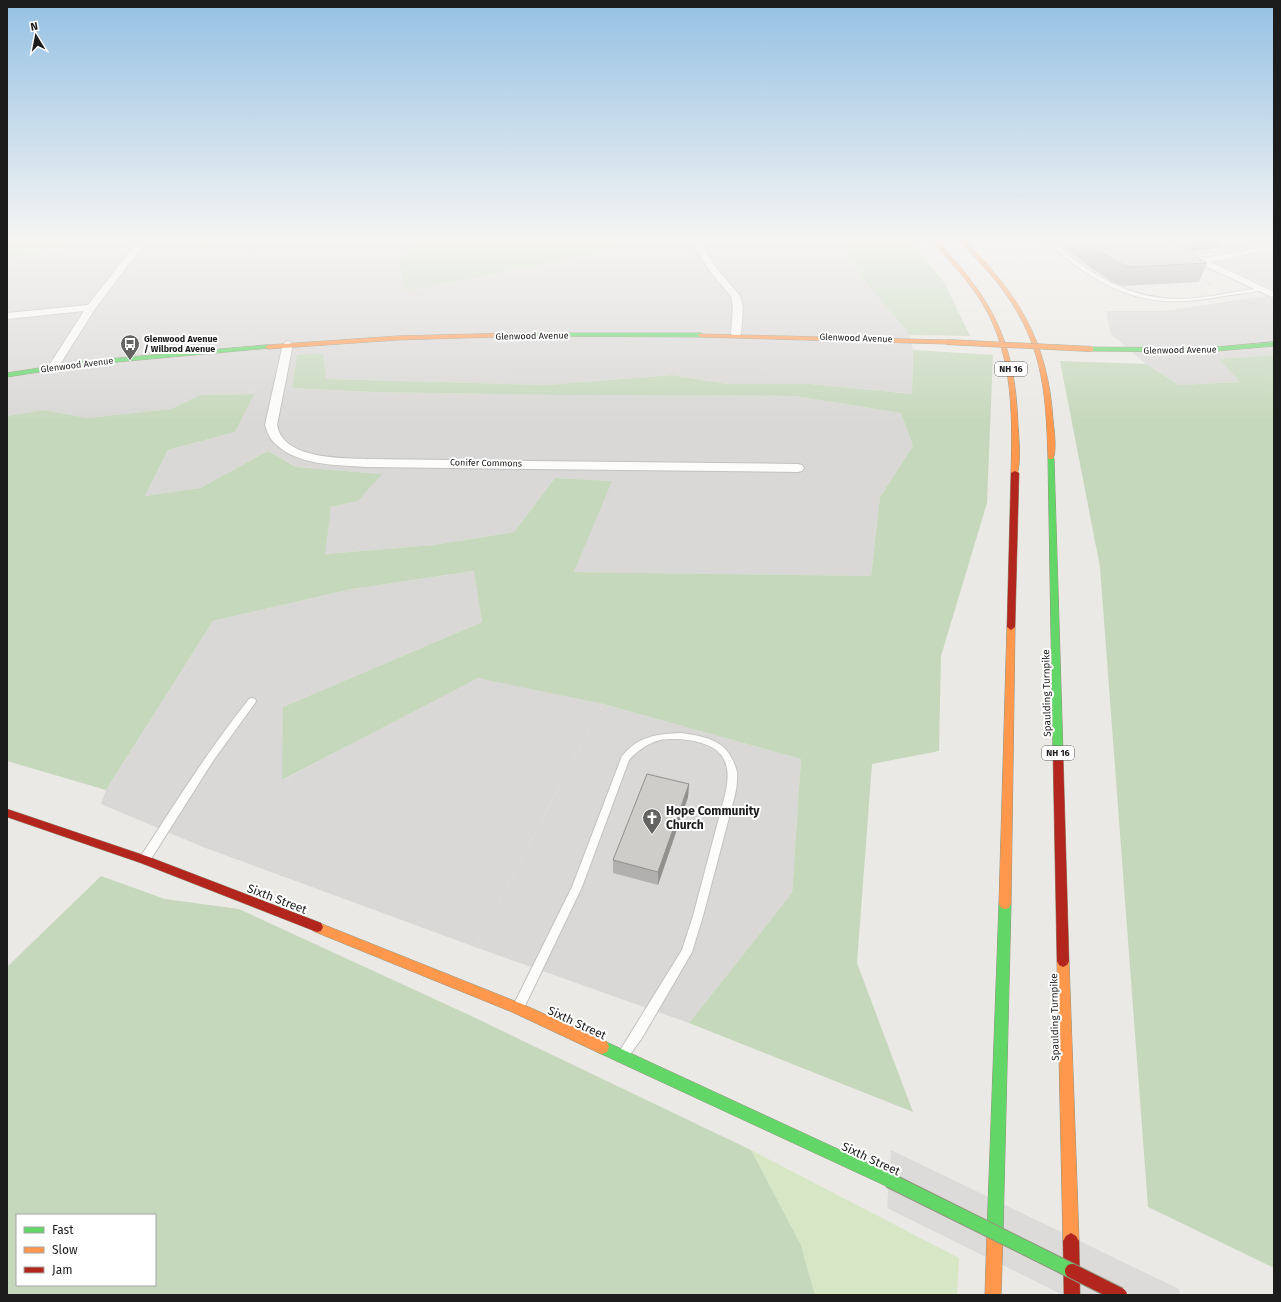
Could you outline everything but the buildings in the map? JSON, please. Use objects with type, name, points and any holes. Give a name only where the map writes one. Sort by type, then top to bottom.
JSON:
[{"type":"main road","name":"NH 16","points":[[982,299],[993,316],[1007,354],[1014,390],[1015,427],[1006,866],[993,1295]]},
{"type":"main road","name":"Spaulding Turnpike","points":[[1011,299],[1031,335],[1042,364],[1048,408],[1054,552],[1072,1295]]},
{"type":"main road","name":"Glenwood Avenue","points":[[7,375],[53,367],[288,344],[403,338],[736,334],[1091,349],[1191,351],[1274,344]]},
{"type":"main road","name":"Sixth Street","points":[[7,813],[145,860],[399,959],[518,1008],[889,1180],[1120,1295]]},
{"type":"street","points":[[53,367],[98,299]]},
{"type":"street","points":[[736,299],[738,306],[736,334]]},
{"type":"street","points":[[7,316],[50,310],[91,308]]},
{"type":"street","name":"Conifer Commons","points":[[288,344],[271,425],[272,433],[284,446],[307,456],[335,461],[368,463],[798,468]]},
{"type":"lane","points":[[1168,299],[1180,300],[1189,299]]},
{"type":"lane","points":[[145,860],[183,799],[237,719],[252,701]]},
{"type":"lane","points":[[518,1008],[577,887],[625,758],[632,750],[645,742],[660,737],[669,736],[700,739],[715,745],[726,754],[731,766],[733,778],[730,795],[698,916],[687,952],[638,1034],[622,1056]]},
{"type":"shaded area","points":[[7,299],[880,299],[910,335],[913,350],[912,394],[810,384],[727,384],[673,375],[547,385],[325,379],[323,353],[297,356],[292,388],[370,392],[557,395],[795,396],[901,413],[913,446],[880,497],[871,576],[574,572],[611,481],[555,478],[514,532],[433,545],[324,554],[331,507],[358,501],[381,474],[296,467],[268,451],[200,488],[145,496],[168,450],[235,432],[253,394],[200,395],[171,409],[87,418],[44,410],[7,416]]},
{"type":"shaded area","points":[[1248,299],[1274,299],[1274,355],[1220,359],[1240,382],[1179,385],[1146,364],[1111,334],[1106,311],[1163,311]]},
{"type":"shaded area","points":[[475,571],[482,622],[283,707],[283,780],[478,677],[603,704],[475,947],[203,847],[101,804],[106,790],[213,621],[352,589]]},
{"type":"shaded area","points":[[603,704],[801,759],[792,893],[689,1023],[475,947]]},
{"type":"green space","points":[[880,299],[952,299],[970,336],[910,335]]},
{"type":"green space","points":[[913,350],[993,355],[987,503],[941,656],[939,751],[872,764],[857,963],[913,1112],[689,1023],[792,893],[801,759],[603,704],[478,678],[282,780],[283,707],[482,622],[474,571],[352,589],[213,621],[106,790],[7,761],[7,416],[44,410],[87,418],[171,409],[200,395],[254,394],[235,432],[168,450],[145,496],[200,488],[268,451],[296,467],[382,474],[358,501],[331,507],[325,554],[433,545],[514,532],[555,478],[612,481],[574,572],[871,576],[880,497],[913,446],[901,413],[795,396],[557,395],[370,392],[292,388],[297,355],[323,353],[326,379],[547,385],[673,375],[727,384],[810,384],[912,394]]},
{"type":"green space","points":[[1274,355],[1274,1268],[1148,1207],[1100,567],[1060,361],[1146,364],[1179,385],[1240,382],[1219,359]]},
{"type":"green space","points":[[101,876],[165,899],[239,909],[467,1014],[751,1150],[801,1245],[815,1295],[7,1295],[7,967]]},
{"type":"green space","points":[[751,1150],[959,1258],[957,1295],[815,1295],[801,1245]]},
{"type":"pier","points":[[891,1150],[1179,1289],[1180,1295],[1063,1295],[887,1208]]},
{"type":"traffic: fast","points":[[524,335],[701,335]]},
{"type":"traffic: fast","points":[[1091,349],[1205,350],[1274,344]]},
{"type":"traffic: fast","points":[[7,375],[84,363],[268,347]]},
{"type":"traffic: fast","points":[[1051,458],[1058,753]]},
{"type":"traffic: fast","points":[[995,1233],[1005,904]]},
{"type":"traffic: fast","points":[[602,1047],[889,1180]]},
{"type":"traffic: fast","points":[[889,1180],[1072,1271]]},
{"type":"traffic: slow","points":[[981,299],[993,318],[1004,345],[1011,372],[1014,402],[1015,473]]},
{"type":"traffic: slow","points":[[1011,299],[1028,328],[1036,346],[1045,375],[1049,411],[1051,458]]},
{"type":"traffic: slow","points":[[268,347],[397,338],[524,335]]},
{"type":"traffic: slow","points":[[701,335],[947,342]]},
{"type":"traffic: slow","points":[[947,342],[1091,349]]},
{"type":"traffic: slow","points":[[1005,904],[1011,627]]},
{"type":"traffic: slow","points":[[317,927],[517,1008],[602,1047]]},
{"type":"traffic: slow","points":[[1063,961],[1071,1241]]},
{"type":"traffic: slow","points":[[993,1295],[995,1233]]},
{"type":"traffic: jam","points":[[1011,627],[1015,473]]},
{"type":"traffic: jam","points":[[1058,753],[1063,961]]},
{"type":"traffic: jam","points":[[7,813],[145,860],[317,927]]},
{"type":"traffic: jam","points":[[1071,1241],[1072,1295]]},
{"type":"traffic: jam","points":[[1072,1271],[1120,1295]]},
{"type":"place","name":"Glenwood Avenue / Wilbrod Avenue","points":[[130,361]]},
{"type":"place","name":"Hope Community Church","points":[[652,835]]}]
